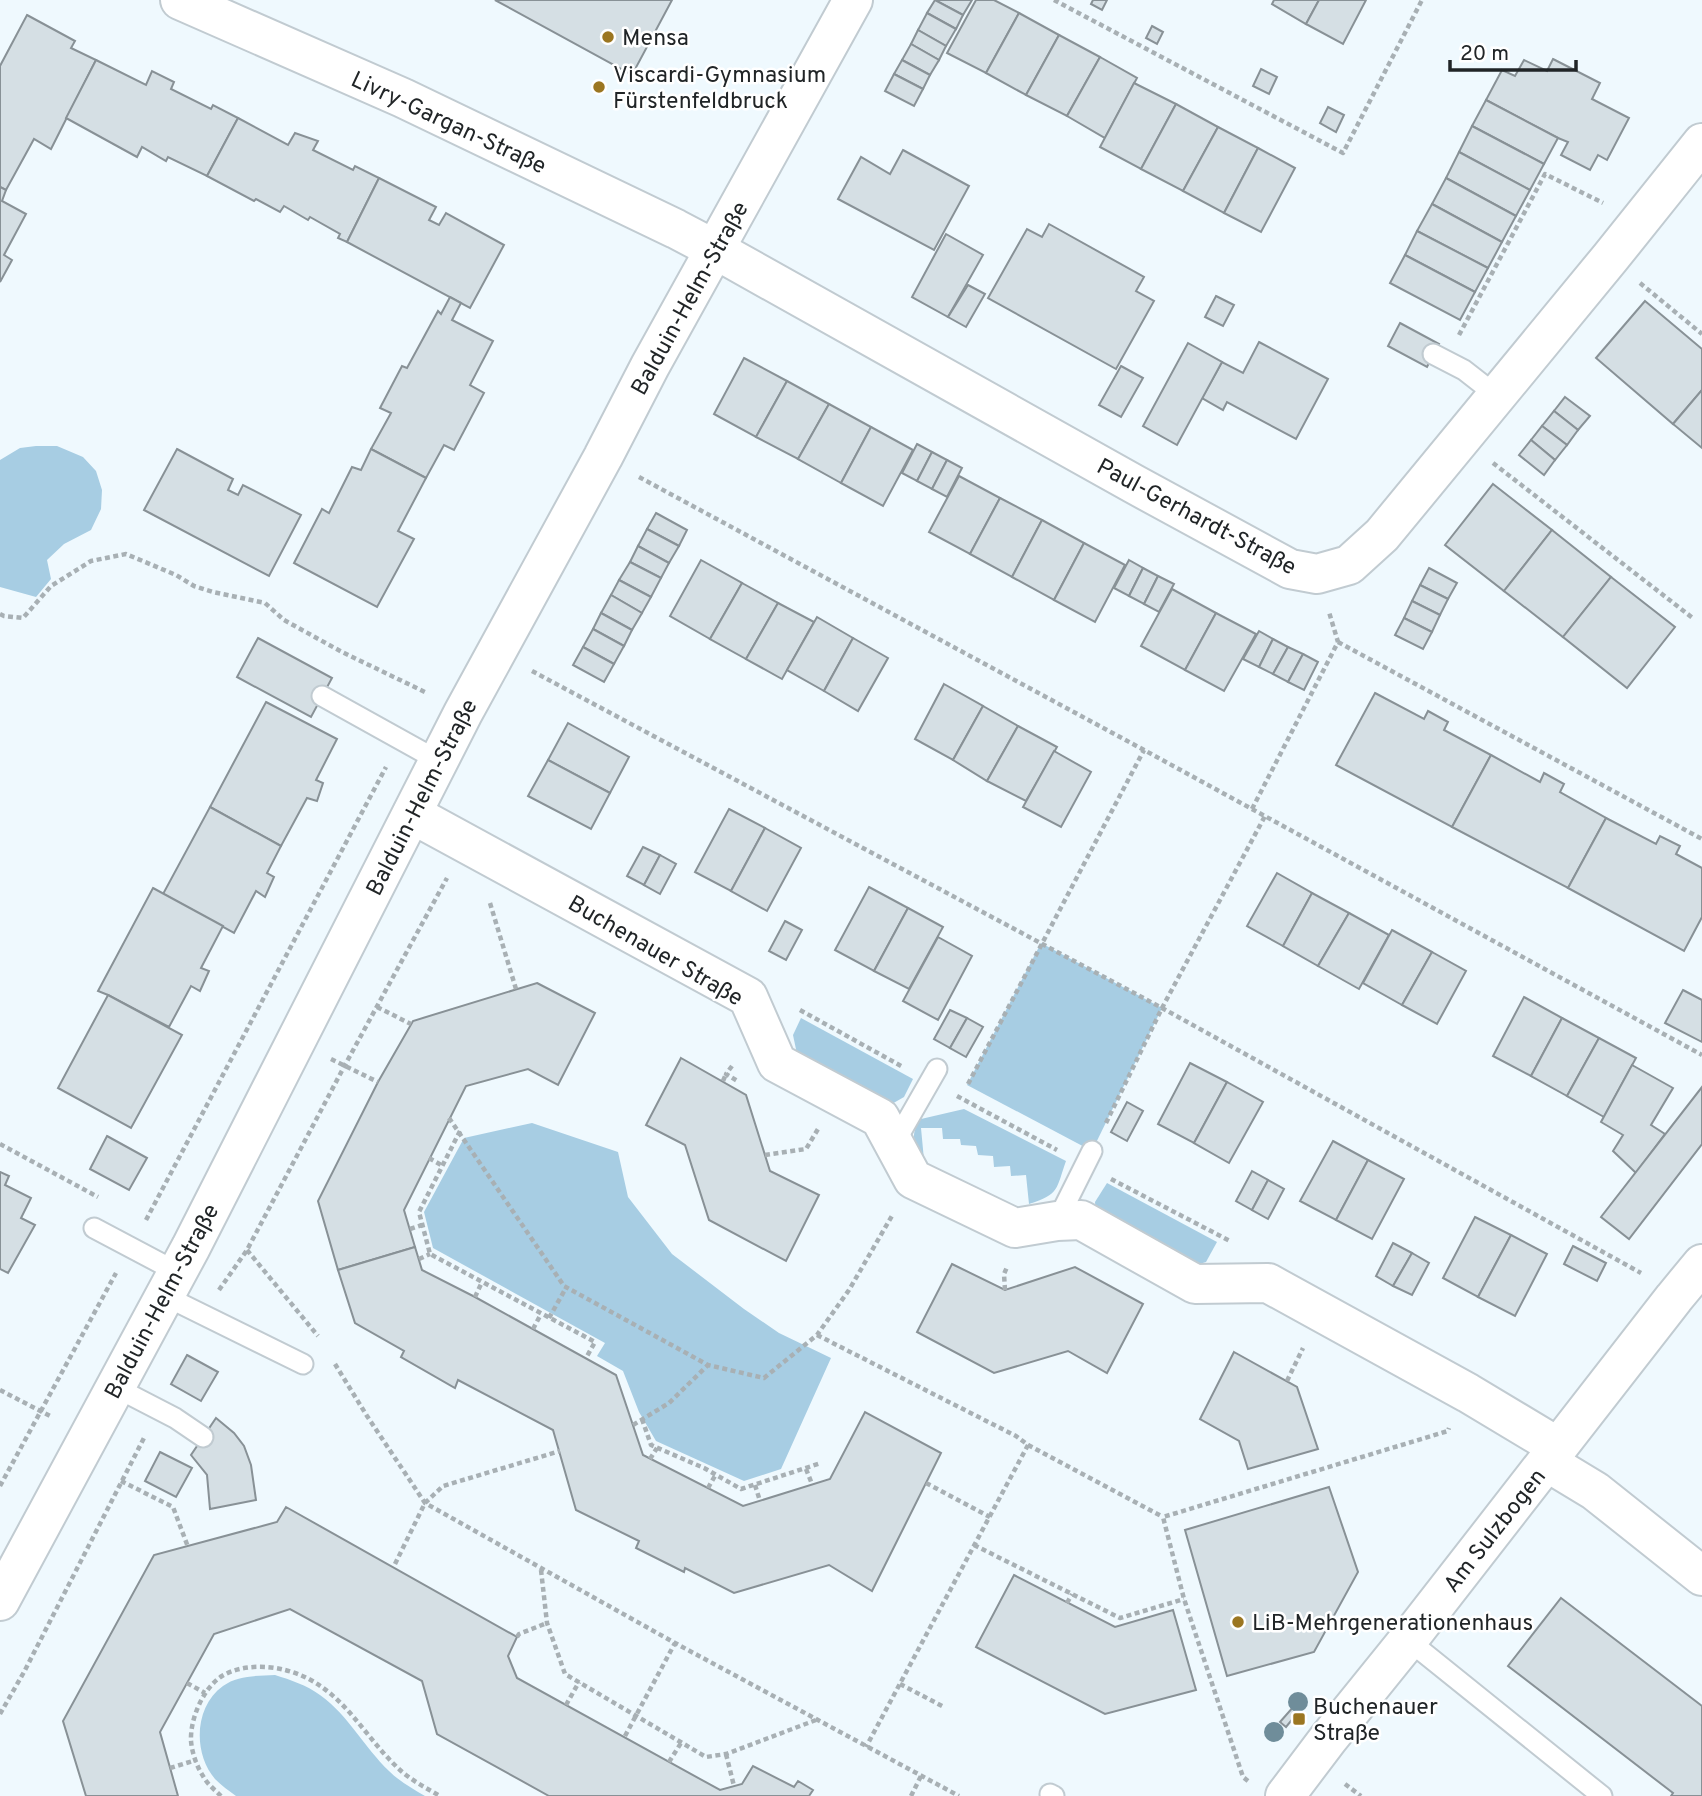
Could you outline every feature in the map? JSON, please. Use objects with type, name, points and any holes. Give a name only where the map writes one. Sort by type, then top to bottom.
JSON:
[{"type":"street","name":"Livry-Gargan-Straße","points":[[180,0],[403,98],[716,250]]},
{"type":"street","name":"Balduin-Helm-Straße","points":[[0,1601],[171,1284],[497,652],[650,366],[853,0]]},
{"type":"street","name":"Paul-Gerhardt-Straße","points":[[716,250],[1290,569],[1317,574],[1349,565],[1382,535],[1702,142]]},
{"type":"street","name":"Buchenauer Straße","points":[[412,814],[748,997],[777,1063],[880,1118],[913,1178]]},
{"type":"street","points":[[913,1178],[1015,1228],[1081,1220],[1195,1284],[1268,1283],[1468,1393],[1553,1455],[1702,1576]]},
{"type":"street","name":"Am Sulzbogen","points":[[1268,1790],[1328,1739],[1702,1264]]},
{"type":"lane","points":[[1433,354],[1464,370],[1506,383]]},
{"type":"lane","points":[[322,696],[439,761]]},
{"type":"lane","points":[[894,1144],[933,1075]]},
{"type":"lane","points":[[1057,1221],[1088,1158]]},
{"type":"lane","points":[[94,1228],[171,1284],[202,1314],[303,1364]]},
{"type":"lane","points":[[115,1387],[175,1418],[203,1437]]},
{"type":"lane","points":[[1408,1640],[1602,1796]]},
{"type":"path","points":[[1054,0],[1343,153],[1422,0]]},
{"type":"path","points":[[1506,383],[1459,335],[1545,174],[1603,203],[1633,228]]},
{"type":"path","points":[[1610,258],[1702,334]]},
{"type":"path","points":[[1461,438],[1694,619]]},
{"type":"path","points":[[603,457],[1702,1055]]},
{"type":"path","points":[[0,614],[4,617],[23,618],[51,586],[81,567],[91,561],[126,554],[176,575],[194,586],[265,603],[284,621],[427,693]]},
{"type":"path","points":[[1252,809],[1338,642],[1317,574]]},
{"type":"path","points":[[1338,642],[1702,839]]},
{"type":"path","points":[[497,652],[1162,1008],[1639,1271],[1674,1298]]},
{"type":"path","points":[[933,1075],[967,1085],[1144,750]]},
{"type":"path","points":[[1088,1158],[1162,1008],[1265,816]]},
{"type":"path","points":[[202,1314],[247,1250],[466,844]]},
{"type":"path","points":[[490,903],[516,989]]},
{"type":"path","points":[[748,997],[771,994],[933,1075],[1088,1158],[1231,1242]]},
{"type":"path","points":[[377,1007],[411,1024]]},
{"type":"path","points":[[296,1041],[379,1082]]},
{"type":"path","points":[[723,1081],[726,1074]]},
{"type":"path","points":[[765,1155],[806,1149],[838,1096]]},
{"type":"path","points":[[450,1118],[564,1286],[708,1365],[764,1378],[817,1335],[849,1290],[913,1178]]},
{"type":"path","points":[[460,1131],[419,1212],[430,1254],[595,1342],[586,1358]]},
{"type":"path","points":[[429,1158],[443,1166]]},
{"type":"path","points":[[410,1229],[422,1225]]},
{"type":"path","points":[[247,1250],[315,1331],[321,1342]]},
{"type":"path","points":[[419,1259],[430,1254]]},
{"type":"path","points":[[475,1297],[482,1282]]},
{"type":"path","points":[[549,1318],[567,1286]]},
{"type":"path","points":[[533,1329],[541,1314]]},
{"type":"path","points":[[817,1335],[1016,1436],[1163,1517],[1448,1431],[1468,1393]]},
{"type":"path","points":[[334,1363],[425,1503],[674,1643],[959,1796]]},
{"type":"path","points":[[633,1425],[669,1403],[708,1365]]},
{"type":"path","points":[[0,1390],[89,1437]]},
{"type":"path","points":[[0,1714],[158,1409]]},
{"type":"path","points":[[642,1419],[651,1445],[716,1474],[741,1489],[821,1463]]},
{"type":"path","points":[[866,1747],[1028,1445]]},
{"type":"path","points":[[650,1459],[657,1448]]},
{"type":"path","points":[[395,1564],[425,1503],[443,1486],[560,1451]]},
{"type":"path","points":[[806,1468],[812,1484]]},
{"type":"path","points":[[708,1488],[716,1474]]},
{"type":"path","points":[[121,1481],[173,1507],[188,1546]]},
{"type":"path","points":[[926,1483],[990,1517]]},
{"type":"path","points":[[755,1485],[760,1501]]},
{"type":"path","points":[[1163,1517],[1184,1599],[1243,1777],[1268,1790]]},
{"type":"path","points":[[974,1545],[1120,1618],[1184,1599]]},
{"type":"path","points":[[541,1570],[547,1623],[565,1674],[706,1757],[726,1754],[816,1719]]},
{"type":"path","points":[[1068,1603],[1072,1594]]},
{"type":"path","points":[[1142,1611],[1144,1619]]},
{"type":"path","points":[[517,1637],[519,1633],[547,1623]]},
{"type":"path","points":[[625,1736],[674,1643]]},
{"type":"path","points":[[221,1796],[204,1778],[195,1760],[191,1742],[193,1724],[205,1693],[222,1676],[237,1670],[272,1667],[287,1670],[321,1685],[350,1711],[401,1771],[440,1796]]},
{"type":"path","points":[[566,1705],[579,1682]]},
{"type":"path","points":[[187,1683],[205,1693]]},
{"type":"path","points":[[900,1684],[944,1707]]},
{"type":"path","points":[[669,1762],[681,1743]]},
{"type":"path","points":[[726,1754],[734,1786]]},
{"type":"path","points":[[170,1768],[195,1760]]},
{"type":"path","points":[[911,1796],[921,1776]]},
{"type":"shaded area","points":[[57,446],[83,457],[96,471],[102,490],[101,509],[91,530],[64,544],[47,560],[51,579],[36,597],[0,587],[0,460],[20,448]]},
{"type":"shaded area","points":[[1041,943],[1162,1008],[1092,1151],[967,1085]]},
{"type":"shaded area","points":[[801,1018],[913,1079],[904,1097],[890,1105],[797,1054],[793,1035]]},
{"type":"shaded area","points":[[964,1109],[1066,1161],[1052,1193],[1029,1204],[1026,1175],[1011,1176],[1010,1166],[994,1167],[993,1156],[978,1155],[976,1146],[961,1145],[960,1139],[943,1139],[942,1128],[921,1128],[924,1160],[914,1140],[915,1130],[921,1119]]},
{"type":"shaded area","points":[[532,1123],[618,1152],[628,1197],[672,1254],[779,1333],[831,1358],[781,1469],[744,1481],[656,1441],[639,1412],[623,1371],[597,1356],[605,1343],[433,1248],[424,1212],[464,1138]]},
{"type":"shaded area","points":[[1107,1183],[1217,1242],[1206,1262],[1193,1266],[1096,1214],[1095,1202]]},
{"type":"shaded area","points":[[275,1675],[304,1686],[330,1703],[389,1771],[425,1796],[236,1796],[225,1788],[208,1768],[200,1744],[206,1706],[213,1695],[229,1682]]},
{"type":"building","name":"Mensa","points":[[495,0],[672,0],[632,75]]},
{"type":"building","points":[[935,0],[972,0],[963,15]]},
{"type":"building","points":[[935,0],[963,15],[956,29],[927,13]]},
{"type":"building","points":[[976,0],[994,0],[1019,13],[986,73],[947,53]]},
{"type":"building","points":[[1093,0],[1107,0],[1102,10],[1091,4]]},
{"type":"building","points":[[1274,0],[1319,0],[1306,24],[1272,4]]},
{"type":"building","points":[[1319,0],[1366,0],[1343,44],[1306,24]]},
{"type":"building","points":[[927,13],[956,29],[946,46],[918,30]]},
{"type":"building","points":[[1019,13],[1059,35],[1026,95],[986,73]]},
{"type":"building","points":[[27,15],[75,41],[71,48],[96,60],[51,149],[34,139],[6,190],[0,187],[0,66]]},
{"type":"building","points":[[1152,26],[1163,32],[1157,44],[1146,38]]},
{"type":"building","points":[[918,30],[946,46],[939,60],[911,44]]},
{"type":"building","points":[[1059,35],[1100,57],[1067,116],[1026,95]]},
{"type":"building","points":[[911,44],[939,60],[930,75],[902,60]]},
{"type":"building","points":[[1100,57],[1137,78],[1105,138],[1067,116]]},
{"type":"building","points":[[1553,59],[1600,83],[1592,99],[1629,118],[1607,160],[1598,155],[1590,170],[1561,155],[1568,142],[1486,100],[1502,70],[1515,76],[1524,60],[1547,71]]},
{"type":"building","points":[[96,60],[146,85],[152,71],[174,82],[171,89],[211,109],[213,105],[238,118],[207,176],[168,157],[166,161],[142,147],[137,157],[66,118]]},
{"type":"building","points":[[902,60],[930,75],[923,89],[894,74]]},
{"type":"building","points":[[1261,69],[1277,77],[1269,94],[1253,86]]},
{"type":"building","points":[[894,74],[923,89],[914,106],[885,91]]},
{"type":"building","points":[[1134,83],[1176,104],[1141,169],[1100,147]]},
{"type":"building","points":[[1486,100],[1558,138],[1544,164],[1472,126]]},
{"type":"building","points":[[1176,104],[1218,127],[1183,191],[1141,169]]},
{"type":"building","points":[[1328,107],[1344,115],[1336,132],[1320,123]]},
{"type":"building","points":[[238,118],[288,145],[295,133],[318,141],[313,150],[353,170],[355,166],[379,178],[347,242],[338,238],[340,234],[310,217],[308,220],[284,206],[280,212],[207,176]]},
{"type":"building","points":[[1472,126],[1544,164],[1530,190],[1459,152]]},
{"type":"building","points":[[1218,127],[1258,148],[1224,213],[1183,191]]},
{"type":"building","points":[[1258,148],[1295,168],[1261,232],[1224,213]]},
{"type":"building","points":[[903,150],[969,186],[934,250],[838,199],[861,157],[890,174]]},
{"type":"building","points":[[1459,152],[1530,190],[1516,216],[1446,178]]},
{"type":"building","points":[[379,178],[436,207],[429,220],[439,225],[446,213],[504,245],[470,308],[347,242]]},
{"type":"building","points":[[1446,178],[1516,216],[1502,242],[1432,204]]},
{"type":"building","points":[[0,187],[6,190],[2,201],[26,214],[4,255],[12,260],[0,282]]},
{"type":"building","points":[[1432,204],[1502,242],[1488,268],[1417,231]]},
{"type":"building","points":[[1049,224],[1144,277],[1136,291],[1154,301],[1116,369],[988,298],[1027,229],[1042,237]]},
{"type":"building","points":[[1417,231],[1488,268],[1475,292],[1405,255]]},
{"type":"building","points":[[946,234],[983,255],[948,317],[912,297]]},
{"type":"building","points":[[1405,255],[1475,292],[1460,320],[1390,283]]},
{"type":"building","points":[[968,285],[985,294],[966,327],[948,317]]},
{"type":"building","points":[[1216,296],[1234,305],[1223,326],[1205,317]]},
{"type":"building","points":[[450,297],[461,303],[452,320],[493,341],[470,385],[484,393],[454,450],[444,445],[426,478],[371,449],[391,413],[380,408],[402,366],[407,368],[438,311],[441,314]]},
{"type":"building","points":[[1645,301],[1702,349],[1702,390],[1673,424],[1596,358]]},
{"type":"building","points":[[1400,323],[1439,344],[1427,367],[1388,346]]},
{"type":"building","points":[[1259,342],[1328,379],[1296,439],[1227,402],[1223,410],[1202,398],[1222,362],[1243,373]]},
{"type":"building","points":[[1188,343],[1222,362],[1177,445],[1143,426]]},
{"type":"building","points":[[744,358],[787,381],[756,437],[714,414]]},
{"type":"building","points":[[1121,366],[1143,378],[1121,417],[1099,405]]},
{"type":"building","points":[[787,381],[829,404],[798,459],[756,437]]},
{"type":"building","points":[[1702,390],[1702,448],[1673,424]]},
{"type":"building","points":[[1565,397],[1590,416],[1578,430],[1554,411]]},
{"type":"building","points":[[829,404],[871,427],[841,483],[798,459]]},
{"type":"building","points":[[1554,411],[1578,430],[1567,445],[1542,426]]},
{"type":"building","points":[[1542,426],[1567,445],[1555,460],[1531,440]]},
{"type":"building","points":[[871,427],[913,450],[883,506],[841,483]]},
{"type":"building","points":[[1531,440],[1555,460],[1544,475],[1519,455]]},
{"type":"building","points":[[917,444],[932,452],[917,481],[902,473]]},
{"type":"building","points":[[177,449],[233,479],[228,490],[238,495],[243,485],[301,515],[269,576],[144,510]]},
{"type":"building","points":[[371,449],[426,478],[398,531],[414,539],[377,607],[294,563],[322,509],[329,513],[352,467],[361,470]]},
{"type":"building","points":[[932,452],[947,460],[932,489],[917,481]]},
{"type":"building","points":[[947,460],[962,468],[947,497],[932,489]]},
{"type":"building","points":[[959,476],[1000,498],[970,554],[929,532]]},
{"type":"building","points":[[1493,484],[1552,530],[1504,591],[1445,545]]},
{"type":"building","points":[[1000,498],[1042,520],[1012,577],[970,554]]},
{"type":"building","points":[[656,513],[687,530],[679,546],[647,529]]},
{"type":"building","points":[[1042,520],[1084,543],[1054,600],[1012,577]]},
{"type":"building","points":[[647,529],[679,546],[669,563],[638,546]]},
{"type":"building","points":[[1552,530],[1611,577],[1563,637],[1504,591]]},
{"type":"building","points":[[1084,543],[1125,565],[1095,622],[1054,600]]},
{"type":"building","points":[[638,546],[669,563],[661,578],[630,562]]},
{"type":"building","points":[[701,560],[742,583],[710,639],[670,616]]},
{"type":"building","points":[[1129,560],[1143,568],[1129,596],[1114,588]]},
{"type":"building","points":[[630,562],[661,578],[651,597],[619,580]]},
{"type":"building","points":[[1143,568],[1158,576],[1144,604],[1129,596]]},
{"type":"building","points":[[1429,568],[1457,583],[1448,599],[1420,585]]},
{"type":"building","points":[[1158,576],[1174,584],[1159,612],[1144,604]]},
{"type":"building","points":[[1611,577],[1675,627],[1627,688],[1563,637]]},
{"type":"building","points":[[619,580],[651,597],[642,613],[611,595]]},
{"type":"building","points":[[742,583],[778,603],[746,659],[710,639]]},
{"type":"building","points":[[1420,585],[1448,599],[1440,615],[1412,601]]},
{"type":"building","points":[[1172,589],[1216,613],[1185,670],[1141,646]]},
{"type":"building","points":[[611,595],[642,613],[632,630],[601,613]]},
{"type":"building","points":[[1412,601],[1440,615],[1432,632],[1404,618]]},
{"type":"building","points":[[778,603],[814,622],[782,679],[746,659]]},
{"type":"building","points":[[601,613],[632,630],[624,646],[593,629]]},
{"type":"building","points":[[1216,613],[1256,634],[1224,691],[1185,670]]},
{"type":"building","points":[[817,617],[853,638],[824,691],[787,670]]},
{"type":"building","points":[[1404,618],[1432,632],[1423,649],[1395,635]]},
{"type":"building","points":[[593,629],[624,646],[614,664],[583,647]]},
{"type":"building","points":[[1259,631],[1273,639],[1259,667],[1243,659]]},
{"type":"building","points":[[258,638],[332,678],[311,717],[237,677]]},
{"type":"building","points":[[853,638],[888,658],[858,711],[824,691]]},
{"type":"building","points":[[1273,639],[1288,647],[1273,674],[1259,667]]},
{"type":"building","points":[[583,647],[614,664],[604,682],[573,665]]},
{"type":"building","points":[[1288,647],[1303,654],[1288,682],[1273,674]]},
{"type":"building","points":[[1303,654],[1318,662],[1304,690],[1288,682]]},
{"type":"building","points":[[944,684],[983,706],[953,760],[915,739]]},
{"type":"building","points":[[1375,693],[1424,719],[1428,711],[1448,722],[1444,730],[1491,755],[1452,827],[1336,765]]},
{"type":"building","points":[[266,702],[337,739],[316,780],[323,783],[317,801],[307,798],[281,846],[210,807]]},
{"type":"building","points":[[983,706],[1018,726],[987,781],[953,760]]},
{"type":"building","points":[[568,723],[629,757],[610,793],[548,760]]},
{"type":"building","points":[[1018,726],[1057,747],[1026,801],[987,781]]},
{"type":"building","points":[[1054,751],[1091,772],[1061,827],[1023,807]]},
{"type":"building","points":[[1491,755],[1540,782],[1544,773],[1564,784],[1560,792],[1606,818],[1568,888],[1452,827]]},
{"type":"building","points":[[548,760],[610,793],[591,829],[528,796]]},
{"type":"building","points":[[210,807],[281,846],[267,873],[274,877],[265,897],[256,891],[234,933],[163,894]]},
{"type":"building","points":[[729,809],[765,828],[731,891],[695,872]]},
{"type":"building","points":[[1606,818],[1656,844],[1660,836],[1680,846],[1676,854],[1702,868],[1702,917],[1684,951],[1568,888]]},
{"type":"building","points":[[765,828],[801,848],[767,911],[731,891]]},
{"type":"building","points":[[643,847],[660,855],[644,885],[627,876]]},
{"type":"building","points":[[660,855],[676,864],[660,894],[644,885]]},
{"type":"building","points":[[1277,873],[1312,893],[1283,946],[1247,926]]},
{"type":"building","points":[[869,887],[908,908],[874,971],[835,950]]},
{"type":"building","points":[[153,888],[223,926],[201,968],[209,971],[200,991],[191,986],[169,1027],[98,991]]},
{"type":"building","points":[[1312,893],[1349,913],[1318,966],[1283,946]]},
{"type":"building","points":[[908,908],[943,927],[909,989],[874,971]]},
{"type":"building","points":[[1349,913],[1389,935],[1359,989],[1318,966]]},
{"type":"building","points":[[785,921],[802,930],[786,960],[769,951]]},
{"type":"building","points":[[1392,930],[1432,952],[1402,1005],[1363,983]]},
{"type":"building","points":[[938,937],[972,956],[938,1020],[903,1001]]},
{"type":"building","points":[[1432,952],[1466,971],[1437,1024],[1402,1005]]},
{"type":"building","points":[[537,983],[595,1013],[558,1085],[528,1069],[466,1086],[404,1210],[415,1247],[338,1270],[318,1201],[378,1082],[413,1021]]},
{"type":"building","points":[[1683,990],[1702,1000],[1702,1042],[1665,1023]]},
{"type":"building","points":[[108,995],[182,1035],[131,1128],[58,1088]]},
{"type":"building","points":[[1524,997],[1562,1018],[1531,1076],[1493,1056]]},
{"type":"building","points":[[950,1010],[967,1018],[950,1048],[934,1039]]},
{"type":"building","points":[[967,1018],[983,1027],[966,1057],[950,1048]]},
{"type":"building","points":[[1562,1018],[1599,1038],[1567,1096],[1531,1076]]},
{"type":"building","points":[[1599,1038],[1636,1058],[1604,1117],[1567,1096]]},
{"type":"building","points":[[681,1058],[746,1095],[770,1171],[819,1195],[786,1261],[709,1220],[685,1145],[646,1125]]},
{"type":"building","points":[[1190,1063],[1227,1082],[1194,1143],[1158,1124]]},
{"type":"building","points":[[1632,1065],[1673,1088],[1651,1125],[1665,1134],[1636,1173],[1613,1151],[1623,1135],[1601,1122]]},
{"type":"building","points":[[1227,1082],[1263,1102],[1229,1163],[1194,1143]]},
{"type":"building","points":[[1702,1087],[1702,1144],[1629,1239],[1601,1217]]},
{"type":"building","points":[[1127,1102],[1143,1111],[1127,1141],[1111,1132]]},
{"type":"building","points":[[107,1136],[147,1158],[129,1190],[90,1169]]},
{"type":"building","points":[[1333,1141],[1368,1160],[1336,1220],[1300,1201]]},
{"type":"building","points":[[1368,1160],[1404,1179],[1372,1239],[1336,1220]]},
{"type":"building","points":[[1252,1171],[1268,1180],[1252,1210],[1236,1201]]},
{"type":"building","points":[[0,1172],[9,1176],[5,1185],[31,1198],[21,1218],[35,1225],[8,1273],[0,1269]]},
{"type":"building","points":[[1268,1180],[1284,1189],[1268,1219],[1252,1210]]},
{"type":"building","points":[[1475,1217],[1511,1235],[1478,1297],[1443,1278]]},
{"type":"building","points":[[1511,1235],[1547,1254],[1515,1316],[1478,1297]]},
{"type":"building","points":[[1393,1243],[1412,1253],[1393,1286],[1376,1276]]},
{"type":"building","points":[[1573,1246],[1606,1263],[1597,1281],[1564,1264]]},
{"type":"building","points":[[415,1247],[422,1270],[616,1375],[643,1455],[743,1506],[830,1479],[865,1412],[941,1453],[872,1591],[829,1565],[734,1593],[685,1568],[684,1572],[636,1548],[639,1541],[576,1510],[553,1430],[458,1380],[455,1388],[401,1357],[404,1351],[355,1323],[338,1270]]},
{"type":"building","points":[[1412,1253],[1429,1263],[1412,1295],[1393,1286]]},
{"type":"building","points":[[952,1264],[1005,1290],[1075,1267],[1143,1304],[1107,1373],[1068,1351],[994,1373],[917,1332]]},
{"type":"building","points":[[1234,1352],[1297,1387],[1318,1449],[1248,1469],[1239,1441],[1200,1419]]},
{"type":"building","points":[[187,1355],[218,1372],[201,1401],[171,1384]]},
{"type":"building","points":[[216,1418],[234,1433],[244,1446],[251,1465],[256,1500],[210,1509],[207,1475],[191,1455]]},
{"type":"building","points":[[160,1452],[192,1468],[176,1497],[145,1481]]},
{"type":"building","points":[[1329,1487],[1358,1572],[1314,1652],[1227,1676],[1185,1530]]},
{"type":"building","points":[[286,1507],[517,1637],[508,1656],[517,1678],[720,1790],[742,1784],[753,1766],[794,1787],[798,1781],[813,1790],[809,1796],[549,1796],[437,1734],[422,1681],[290,1609],[214,1634],[160,1732],[178,1796],[86,1796],[63,1721],[154,1555],[277,1522]]},
{"type":"building","points":[[1014,1575],[1115,1627],[1173,1610],[1196,1690],[1105,1714],[976,1647]]},
{"type":"building","points":[[1561,1598],[1702,1706],[1702,1796],[1671,1796],[1673,1793],[1508,1666]]},
{"type":"building","points":[[1294,1706],[1300,1710],[1286,1727],[1280,1722]]},
{"type":"place","name":"Mensa","points":[[608,37]]},
{"type":"place","name":"Viscardi-Gymnasium Fürstenfeldbruck","points":[[599,87]]},
{"type":"place","name":"LiB-Mehrgenerationenhaus","points":[[1238,1622]]},
{"type":"place","name":"Buchenauer Straße","points":[[1299,1719]]}]
